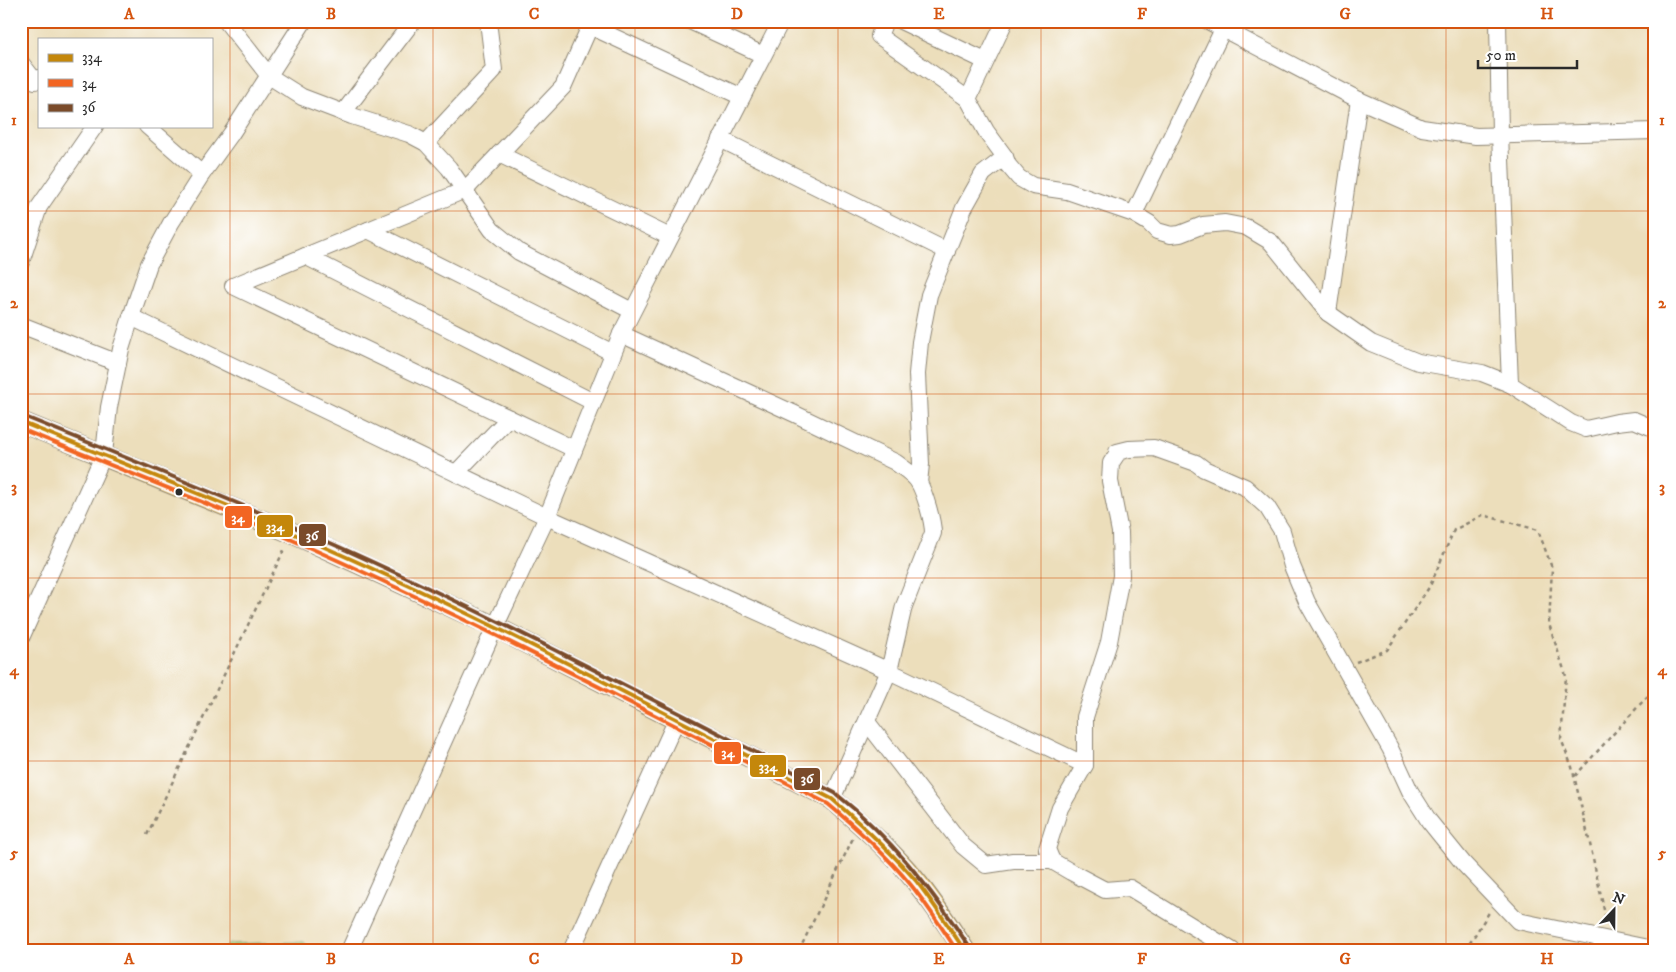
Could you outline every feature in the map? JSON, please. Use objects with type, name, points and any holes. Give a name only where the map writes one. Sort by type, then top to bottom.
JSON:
[{"type":"main road","points":[[21,422],[104,454],[292,533],[495,627],[832,799],[874,836],[910,874],[932,902],[965,951]]},
{"type":"street","points":[[226,21],[269,76],[302,97],[343,113],[409,134],[426,144],[449,168],[492,230],[520,252],[632,311]]},
{"type":"street","points":[[21,638],[104,454],[109,406],[118,363],[130,317],[149,264],[171,222],[304,21]]},
{"type":"street","points":[[343,113],[413,21]]},
{"type":"street","points":[[426,144],[494,70],[488,21]]},
{"type":"street","points":[[690,21],[763,55]]},
{"type":"street","points":[[349,951],[547,516],[621,334],[781,21]]},
{"type":"street","points":[[885,21],[879,36],[968,100],[986,131],[1005,157],[1008,165],[1019,178],[1033,186],[1067,192],[1134,214],[1149,223],[1157,231],[1171,235],[1180,234],[1203,225],[1225,223],[1246,226],[1271,242],[1328,313],[1372,343],[1418,362],[1482,373],[1510,384],[1571,423],[1586,429],[1634,420],[1655,429]]},
{"type":"street","points":[[900,21],[985,61]]},
{"type":"street","points":[[968,100],[1005,21]]},
{"type":"street","points":[[1208,21],[1225,25],[1359,100],[1422,128],[1476,136],[1655,131]]},
{"type":"street","points":[[1498,21],[1500,134],[1510,384]]},
{"type":"street","points":[[574,449],[233,286],[464,190],[563,87],[591,24],[742,97]]},
{"type":"street","points":[[1134,214],[1225,25]]},
{"type":"street","points":[[21,62],[36,81],[38,79]]},
{"type":"street","points":[[1328,313],[1359,100]]},
{"type":"street","points":[[21,262],[39,207],[94,128]]},
{"type":"street","points":[[149,128],[202,174]]},
{"type":"street","points":[[720,139],[947,251]]},
{"type":"street","points":[[499,154],[670,237]]},
{"type":"street","points":[[918,483],[921,464],[917,374],[920,342],[929,295],[964,208],[983,174],[1005,157]]},
{"type":"street","points":[[368,230],[613,353]]},
{"type":"street","points":[[305,256],[593,402]]},
{"type":"street","points":[[130,317],[547,516],[889,671],[1085,765]]},
{"type":"street","points":[[21,325],[118,363]]},
{"type":"street","points":[[621,334],[895,462],[918,483],[933,523],[933,532],[904,606],[889,671],[832,799]]},
{"type":"street","points":[[456,473],[509,418]]},
{"type":"street","points":[[1052,861],[1047,849],[1060,808],[1085,765],[1085,718],[1109,642],[1121,576],[1120,532],[1110,481],[1111,463],[1117,454],[1116,452],[1128,449],[1154,448],[1196,463],[1204,469],[1245,487],[1268,508],[1282,531],[1292,566],[1307,602],[1390,748],[1410,791],[1429,821],[1463,863],[1518,921],[1643,947],[1650,951]]},
{"type":"street","points":[[571,951],[676,721]]},
{"type":"street","points":[[866,722],[963,846],[986,866],[1013,861],[1052,861],[1105,890],[1130,888],[1233,951]]},
{"type":"path","points":[[1343,667],[1387,650],[1430,586],[1454,530],[1483,515],[1538,530],[1552,568],[1549,624],[1566,676],[1561,738],[1574,777],[1611,941]]},
{"type":"path","points":[[147,835],[292,533]]},
{"type":"path","points":[[1574,777],[1655,688]]},
{"type":"path","points":[[800,951],[860,823]]},
{"type":"path","points":[[1468,951],[1468,946],[1497,899]]},
{"type":"green space","points":[[304,942],[313,951],[225,951],[228,944]]},
{"type":"transit line","name":"36","points":[[23,416],[261,513],[363,558],[499,622],[835,793],[874,827],[909,865],[970,948]]},
{"type":"transit line","name":"334","points":[[21,422],[224,504],[361,563],[497,628],[832,799],[876,839],[917,882],[965,951]]},
{"type":"transit line","name":"34","points":[[21,429],[224,511],[359,570],[561,668],[828,804],[892,863],[935,917],[957,951]]}]
